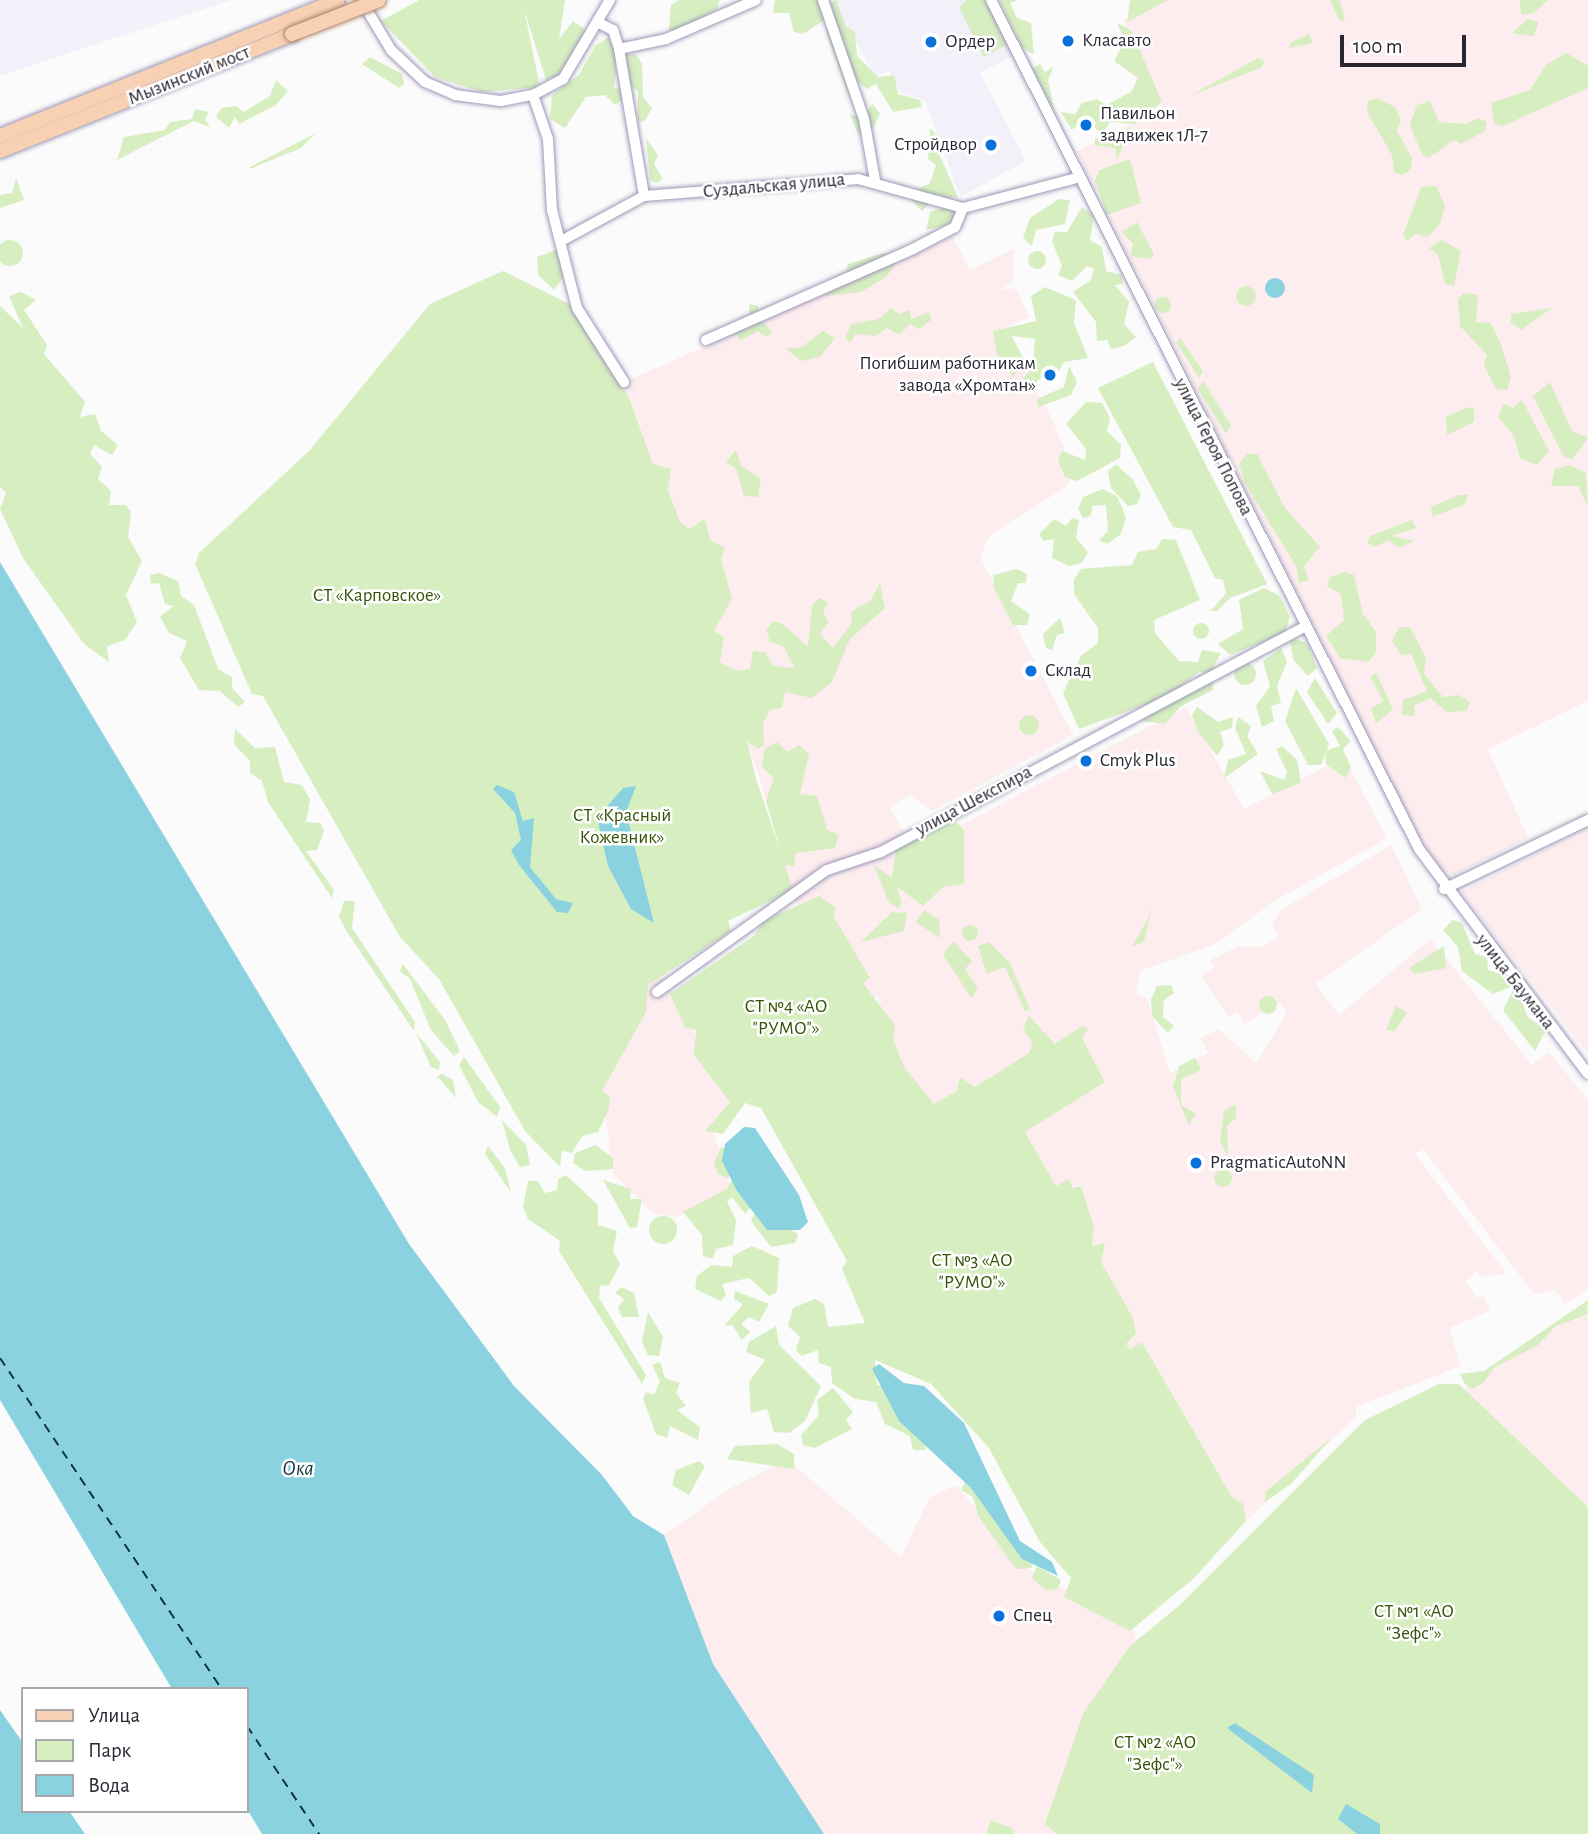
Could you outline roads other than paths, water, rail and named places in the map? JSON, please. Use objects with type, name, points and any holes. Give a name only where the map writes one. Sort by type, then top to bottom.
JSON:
[{"type":"main road","name":"Мызинский мост","points":[[0,151],[290,27],[338,0]]},
{"type":"main road","name":"Мызинский мост","points":[[0,136],[290,27],[379,0]]},
{"type":"street","points":[[361,0],[391,50],[425,82],[475,99],[533,95],[563,79],[599,23],[610,0]]},
{"type":"street","points":[[619,49],[666,39],[756,0]]},
{"type":"street","points":[[823,0],[864,119],[875,180],[910,198],[963,208],[1080,177]]},
{"type":"street","name":"улица Героя Попова","points":[[991,0],[1305,627],[1444,889]]},
{"type":"street","points":[[563,240],[644,196],[619,49],[613,30],[599,23]]},
{"type":"street","points":[[533,95],[548,139],[552,210],[563,240],[577,308],[624,382]]},
{"type":"street","name":"Суздальская улица","points":[[644,196],[875,180]]},
{"type":"street","points":[[706,340],[913,249],[955,227],[963,208]]},
{"type":"street","name":"улица Шекспира","points":[[657,992],[827,870],[881,852],[1305,627]]},
{"type":"street","points":[[1444,889],[1588,820]]},
{"type":"street","name":"улица Баумана","points":[[1444,889],[1588,1074]]},
{"type":"water","points":[[1271,278],[1279,278],[1285,288],[1279,298],[1271,298],[1265,292],[1265,284]]},
{"type":"water","name":"Ока","points":[[0,562],[409,1244],[514,1386],[602,1475],[633,1516],[664,1535],[713,1664],[824,1834],[262,1834],[248,1811],[248,1687],[171,1687],[0,1400]]},
{"type":"water","points":[[497,785],[514,792],[523,821],[534,818],[530,867],[556,899],[573,903],[568,913],[557,912],[519,865],[511,850],[521,840],[515,813],[493,789]]},
{"type":"water","points":[[636,786],[626,812],[654,923],[631,909],[608,866],[597,818],[623,788]]},
{"type":"water","points":[[744,1127],[755,1128],[799,1195],[808,1222],[800,1230],[767,1230],[737,1191],[722,1161],[725,1144]]},
{"type":"water","points":[[879,1364],[904,1383],[924,1386],[964,1423],[1020,1541],[1052,1562],[1058,1576],[1022,1559],[971,1488],[899,1421],[872,1369]]},
{"type":"water","points":[[0,1710],[21,1740],[21,1813],[70,1813],[85,1834],[0,1834]]},
{"type":"water","points":[[1235,1723],[1314,1775],[1312,1793],[1227,1728]]},
{"type":"water","points":[[1346,1804],[1380,1824],[1380,1834],[1357,1834],[1338,1819]]},
{"type":"place","name":"Класавто","points":[[1068,41]]},
{"type":"place","name":"Ордер","points":[[931,42]]},
{"type":"place","name":"Павильон задвижек 1Л-7","points":[[1086,125]]},
{"type":"place","name":"Стройдвор","points":[[991,145]]},
{"type":"place","name":"Погибшим работникам завода «Хромтан»","points":[[1050,375]]},
{"type":"place","name":"Склад","points":[[1031,671]]},
{"type":"place","name":"Cmyk Plus","points":[[1086,761]]},
{"type":"place","name":"PragmaticAutoNN","points":[[1196,1163]]},
{"type":"place","name":"Спец","points":[[999,1616]]},
{"type":"park label","name":"СТ «Карповское»","points":[[377,596]]},
{"type":"park label","name":"СТ «Красный Кожевник»","points":[[622,827]]},
{"type":"park label","name":"СТ №4 «АО \"РУМО\"»","points":[[786,1018]]},
{"type":"park label","name":"СТ №3 «АО \"РУМО\"»","points":[[972,1272]]},
{"type":"park label","name":"СТ №1 «АО \"Зефс\"»","points":[[1414,1623]]},
{"type":"park label","name":"СТ №2 «АО \"Зефс\"»","points":[[1155,1754]]}]
